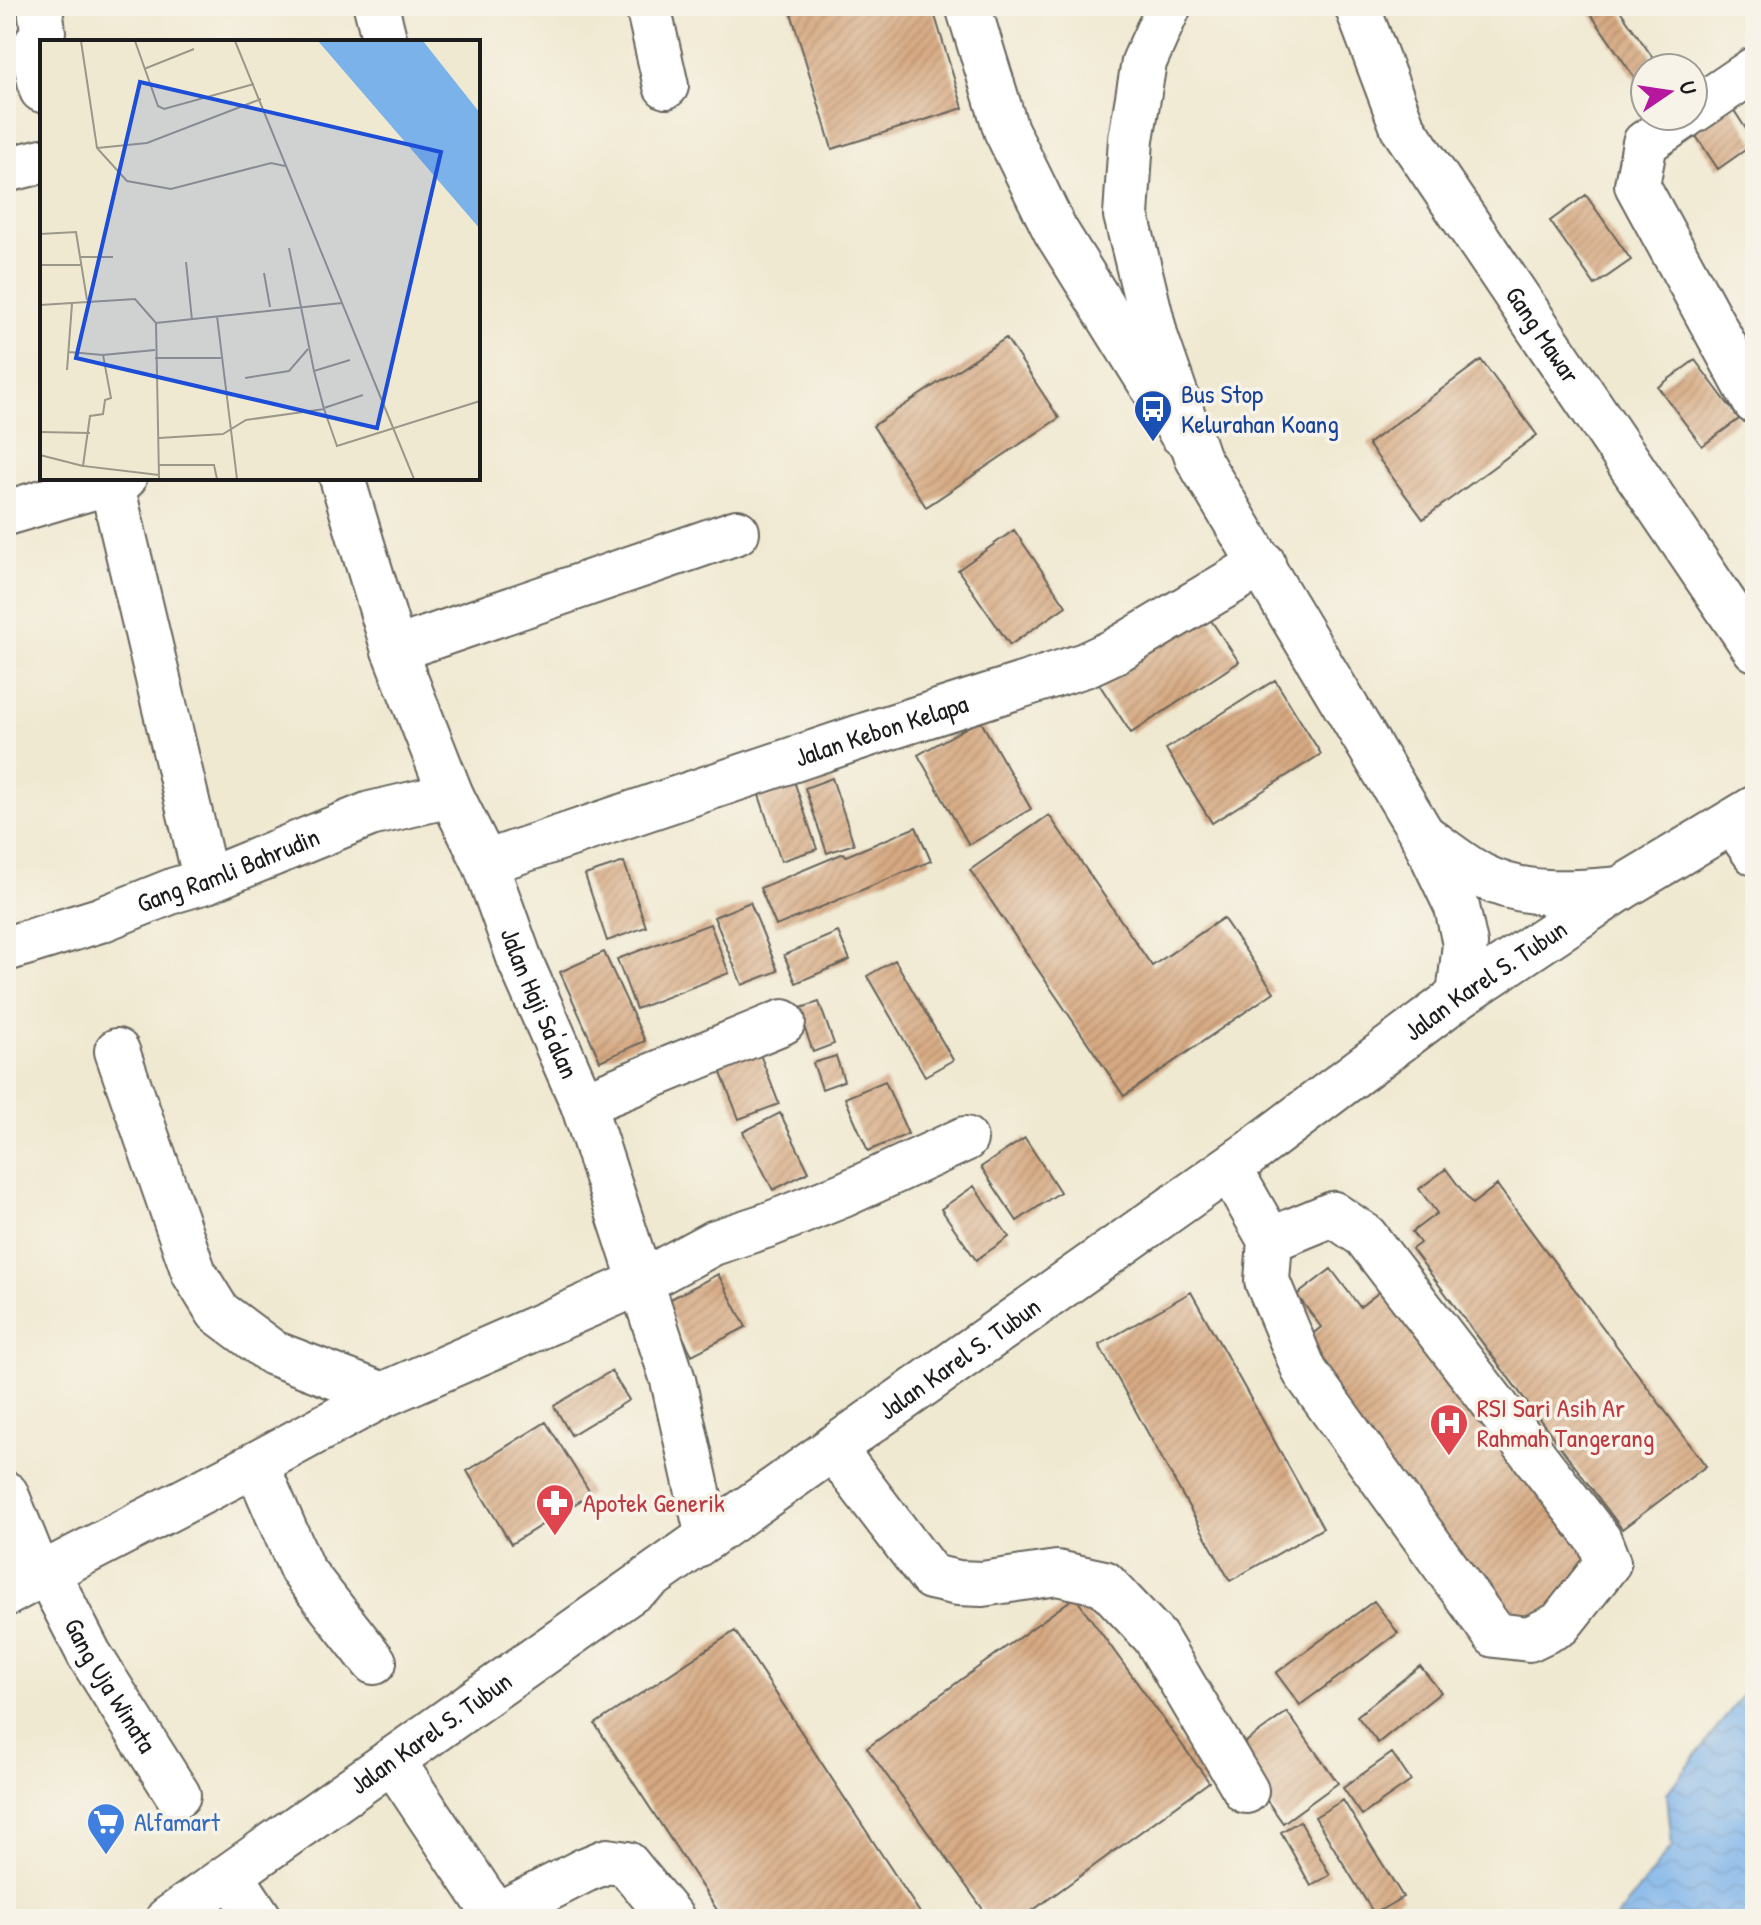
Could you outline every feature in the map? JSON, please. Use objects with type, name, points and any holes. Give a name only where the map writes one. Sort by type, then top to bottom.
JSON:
[{"type":"street","points":[[40,6],[43,32],[33,50],[40,81]]},
{"type":"street","points":[[376,6],[384,40]]},
{"type":"street","points":[[648,6],[666,86]]},
{"type":"street","points":[[968,6],[1006,130],[1055,230],[1263,563],[1422,834],[1457,907],[1465,944],[1459,996]]},
{"type":"street","points":[[1169,6],[1144,62],[1131,139],[1126,215],[1156,338],[1198,459]]},
{"type":"street","name":"Gang Mawar","points":[[1357,6],[1375,61],[1403,128],[1755,649]]},
{"type":"street","points":[[1709,100],[1755,69]]},
{"type":"street","points":[[1661,132],[1645,143],[1637,185],[1755,402]]},
{"type":"street","points":[[6,170],[40,162]]},
{"type":"street","points":[[6,513],[117,480],[206,881]]},
{"type":"street","name":"Jalan Haji Sa'alan","points":[[343,480],[394,650],[451,795],[485,863],[521,963],[583,1104],[673,1380],[708,1537]]},
{"type":"street","points":[[394,650],[737,532]]},
{"type":"street","name":"Jalan Kebon Kelapa","points":[[485,863],[1085,665],[1115,651],[1263,563]]},
{"type":"street","name":"Gang Ramli Bahrudin","points":[[6,949],[100,920],[206,881],[370,814],[451,795]]},
{"type":"street","name":"Jalan Karel S. Tubun","points":[[168,1919],[1229,1168],[1459,996],[1620,889],[1748,827]]},
{"type":"street","points":[[1422,834],[1480,875],[1507,885],[1536,892],[1620,889]]},
{"type":"street","points":[[583,1104],[783,1022]]},
{"type":"street","points":[[117,1051],[194,1273],[218,1312],[273,1353],[383,1395]]},
{"type":"street","points":[[30,1581],[383,1395],[641,1282],[713,1243],[830,1200],[965,1139]]},
{"type":"street","points":[[1229,1168],[1270,1240],[1267,1281],[1305,1372],[1495,1635],[1529,1639],[1560,1624],[1608,1563],[1599,1540],[1365,1236],[1333,1214],[1270,1240]]},
{"type":"street","points":[[833,1448],[931,1577],[982,1584],[1057,1573],[1104,1583],[1155,1637],[1246,1791]]},
{"type":"street","points":[[256,1464],[302,1570],[374,1662]]},
{"type":"street","name":"Gang Uja Winata","points":[[6,1494],[30,1581],[89,1654],[178,1795]]},
{"type":"street","points":[[392,1760],[497,1917],[607,1861],[627,1864],[672,1919]]},
{"type":"street","points":[[231,1875],[260,1919]]},
{"type":"water","points":[[1755,1679],[1755,1919],[1616,1919],[1672,1846],[1667,1793]]},
{"type":"building","points":[[789,6],[932,6],[963,108],[832,149]]},
{"type":"building","points":[[1593,6],[1617,6],[1649,52],[1629,52],[1629,70],[1588,10]]},
{"type":"building","points":[[1728,101],[1755,143],[1718,169],[1693,132],[1709,132],[1709,114]]},
{"type":"building","points":[[1586,195],[1631,260],[1595,285],[1550,221]]},
{"type":"building","points":[[1006,338],[1059,418],[926,507],[873,426]]},
{"type":"building","points":[[1481,360],[1537,435],[1423,519],[1368,444]]},
{"type":"building","points":[[1695,360],[1739,419],[1702,446],[1658,387]]},
{"type":"building","points":[[1014,530],[1066,606],[1010,645],[958,570]]},
{"type":"building","points":[[1206,613],[1239,662],[1131,733],[1099,684]]},
{"type":"building","points":[[1275,680],[1321,754],[1212,823],[1166,749]]},
{"type":"building","points":[[980,720],[1031,809],[969,845],[918,755]]},
{"type":"building","points":[[791,772],[817,849],[781,861],[755,783]]},
{"type":"building","points":[[832,778],[854,844],[827,853],[805,788]]},
{"type":"building","points":[[1049,815],[1152,966],[1223,918],[1274,992],[1124,1096],[970,870]]},
{"type":"building","points":[[916,827],[931,861],[776,926],[760,888]]},
{"type":"building","points":[[624,862],[646,927],[607,941],[585,875]]},
{"type":"building","points":[[750,902],[778,971],[742,985],[714,917]]},
{"type":"building","points":[[710,924],[729,973],[636,1009],[617,959]]},
{"type":"building","points":[[838,932],[850,960],[796,983],[784,955]]},
{"type":"building","points":[[604,952],[645,1041],[600,1061],[560,972]]},
{"type":"building","points":[[895,960],[953,1060],[925,1076],[867,976]]},
{"type":"building","points":[[819,1002],[834,1044],[813,1052],[798,1009]]},
{"type":"building","points":[[756,1044],[779,1104],[739,1119],[716,1060]]},
{"type":"building","points":[[836,1056],[844,1081],[822,1089],[813,1063]]},
{"type":"building","points":[[885,1081],[908,1134],[868,1151],[845,1098]]},
{"type":"building","points":[[780,1113],[809,1172],[773,1190],[743,1132]]},
{"type":"building","points":[[1025,1138],[1060,1192],[1017,1221],[981,1167]]},
{"type":"building","points":[[1446,1169],[1472,1204],[1497,1185],[1706,1466],[1622,1529],[1412,1249],[1420,1243],[1412,1232],[1437,1213],[1419,1189]]},
{"type":"building","points":[[974,1186],[1009,1237],[976,1260],[941,1209]]},
{"type":"building","name":"RSI Sari Asih Ar Rahmah Tangerang","points":[[1331,1269],[1360,1307],[1387,1286],[1602,1567],[1515,1634],[1297,1347],[1321,1327],[1297,1295]]},
{"type":"building","points":[[718,1274],[746,1327],[692,1355],[665,1302]]},
{"type":"building","points":[[1191,1292],[1323,1528],[1230,1581],[1099,1345]]},
{"type":"building","points":[[611,1371],[629,1400],[571,1435],[554,1406]]},
{"type":"building","points":[[546,1422],[591,1494],[511,1544],[467,1471]]},
{"type":"building","points":[[1075,1597],[1209,1782],[1021,1919],[990,1919],[867,1748]]},
{"type":"building","points":[[1374,1601],[1398,1633],[1300,1705],[1276,1673]]},
{"type":"building","points":[[735,1631],[924,1919],[723,1919],[595,1724]]},
{"type":"building","points":[[1420,1666],[1441,1692],[1378,1743],[1357,1716]]},
{"type":"building","points":[[1287,1712],[1338,1783],[1283,1823],[1232,1752]]},
{"type":"building","points":[[1392,1753],[1411,1781],[1362,1815],[1343,1788]]},
{"type":"building","points":[[1343,1800],[1403,1897],[1374,1914],[1315,1817]]},
{"type":"building","points":[[1300,1821],[1330,1875],[1311,1886],[1281,1832]]},
{"type":"place","name":"Bus Stop Kelurahan Koang","points":[[1153,443]]},
{"type":"place","name":"RSI Sari Asih Ar Rahmah Tangerang","points":[[1449,1457]]},
{"type":"place","name":"Apotek Generik","points":[[555,1537]]},
{"type":"place","name":"Alfamart","points":[[106,1856]]}]
